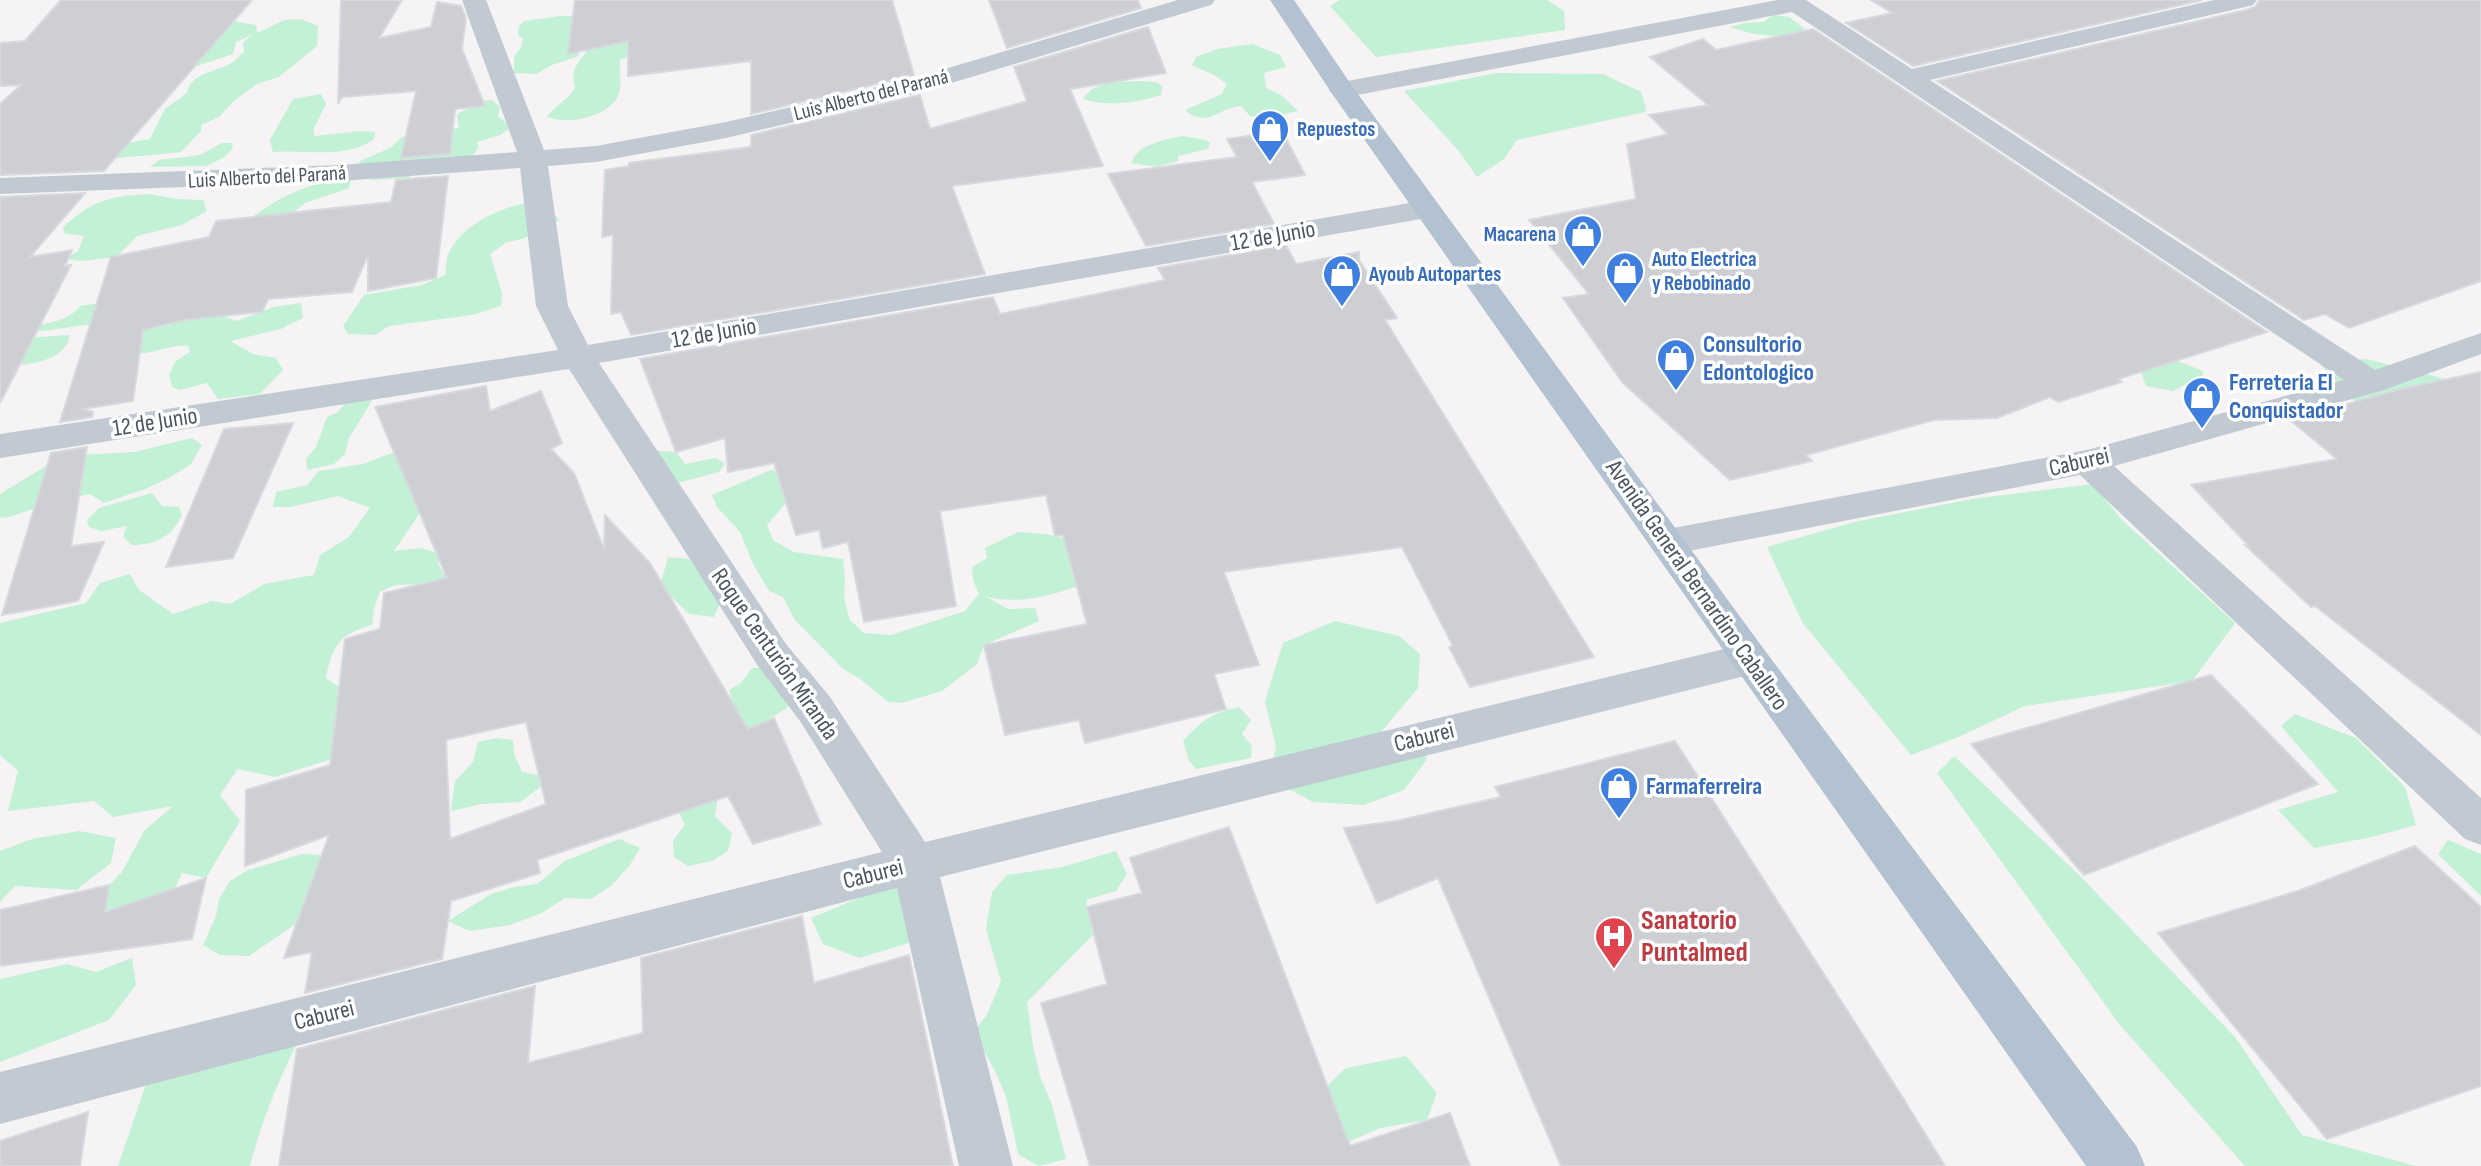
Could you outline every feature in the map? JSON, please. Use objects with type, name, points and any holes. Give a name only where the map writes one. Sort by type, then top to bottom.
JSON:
[{"type":"main road","name":"Avenida General Bernardino Caballero","points":[[1282,0],[1342,90],[1668,542],[1749,659],[2118,1166]]},
{"type":"street","name":"Roque Centurión Miranda","points":[[474,0],[533,158],[552,306],[578,357],[772,655],[815,709],[914,864],[986,1166]]},
{"type":"street","name":"Luis Alberto del Paraná","points":[[0,186],[340,173],[596,154],[828,108],[1123,0]]},
{"type":"street","name":"Luis Alberto del Paraná","points":[[927,72],[1203,0]]},
{"type":"street","points":[[1907,78],[2245,0]]},
{"type":"street","points":[[1342,90],[1794,2],[2372,383]]},
{"type":"street","name":"12 de Junio","points":[[0,446],[578,357],[1427,209]]},
{"type":"street","name":"Caburei","points":[[1668,542],[2087,462],[2372,383],[2481,343]]},
{"type":"street","points":[[2087,462],[2481,827]]},
{"type":"street","name":"Caburei","points":[[0,1098],[914,864],[1749,659]]},
{"type":"green space","points":[[1340,0],[1547,0],[1564,11],[1565,30],[1376,57],[1330,6]]},
{"type":"green space","points":[[624,4],[637,53],[620,60],[620,89],[615,101],[598,113],[576,120],[547,116],[575,88],[575,69],[586,53],[581,43]]},
{"type":"green space","points":[[1774,15],[1789,17],[1805,29],[1778,36],[1730,27],[1763,22]]},
{"type":"green space","points":[[575,16],[572,38],[579,56],[552,65],[536,74],[514,73],[514,56],[521,48],[523,39],[518,35],[519,26],[525,21]]},
{"type":"green space","points":[[301,19],[318,26],[317,46],[279,77],[257,84],[235,100],[219,117],[201,125],[201,131],[181,152],[88,161],[127,143],[150,139],[165,109],[187,93],[193,81],[230,64],[244,52],[243,43],[252,35],[236,42],[233,54],[188,69],[226,20],[256,25],[257,33],[284,20]]},
{"type":"green space","points":[[1252,44],[1280,55],[1286,67],[1264,73],[1266,88],[1281,95],[1298,111],[1267,118],[1250,116],[1241,106],[1200,118],[1185,110],[1222,94],[1227,84],[1192,65],[1196,57],[1217,49]]},
{"type":"green space","points":[[1497,73],[1603,74],[1641,92],[1646,108],[1645,112],[1517,140],[1504,159],[1477,177],[1458,150],[1404,91]]},
{"type":"green space","points":[[1156,82],[1162,86],[1161,95],[1122,103],[1083,99],[1100,85]]},
{"type":"green space","points":[[321,94],[326,104],[314,128],[314,136],[361,131],[375,132],[374,139],[338,152],[273,152],[270,140],[293,99]]},
{"type":"green space","points":[[492,100],[500,107],[498,117],[512,127],[500,135],[477,142],[479,147],[473,155],[427,165],[408,178],[373,180],[362,176],[358,167],[360,161],[390,148],[402,137],[459,128],[457,115],[480,101]]},
{"type":"green space","points":[[1182,136],[1206,140],[1210,143],[1208,149],[1178,156],[1178,161],[1157,167],[1132,163],[1139,151],[1145,147]]},
{"type":"green space","points":[[222,143],[233,143],[232,149],[223,158],[206,166],[150,167],[159,160],[200,155]]},
{"type":"green space","points":[[331,180],[351,180],[349,188],[305,203],[288,216],[249,220],[288,195]]},
{"type":"green space","points":[[150,194],[175,199],[203,200],[207,211],[182,225],[137,236],[117,257],[81,261],[65,259],[78,251],[84,236],[64,233],[63,227],[74,218],[103,201]]},
{"type":"green space","points":[[532,202],[547,208],[560,220],[523,239],[507,242],[490,254],[502,293],[501,306],[472,315],[389,326],[375,335],[348,334],[343,326],[364,295],[422,285],[445,275],[449,253],[455,242],[473,225],[496,212]]},
{"type":"green space","points":[[133,298],[113,321],[0,337],[0,329],[55,321],[74,313],[80,306]]},
{"type":"green space","points":[[301,303],[303,318],[281,329],[230,341],[253,354],[276,358],[283,370],[260,394],[218,399],[207,383],[180,390],[172,387],[169,374],[176,361],[190,352],[188,346],[132,353],[142,330],[171,325],[166,321],[222,316],[237,321],[273,307]]},
{"type":"green space","points":[[70,335],[63,349],[50,358],[17,365],[26,338]]},
{"type":"green space","points":[[2155,352],[2203,371],[2203,375],[2173,391],[2146,386],[2135,355]]},
{"type":"green space","points":[[2366,359],[2446,379],[2456,396],[2355,402],[2320,364]]},
{"type":"green space","points":[[351,396],[373,399],[349,438],[345,454],[334,464],[307,470],[306,459],[316,447],[327,417],[338,412]]},
{"type":"green space","points":[[192,438],[202,445],[191,464],[145,489],[104,503],[90,494],[55,501],[0,518],[0,494],[46,466],[80,455],[134,452]]},
{"type":"green space","points":[[405,448],[431,497],[394,551],[421,548],[437,553],[439,566],[448,581],[430,596],[423,584],[395,585],[380,592],[372,625],[352,632],[339,642],[335,649],[326,678],[362,702],[351,753],[275,777],[238,769],[220,795],[240,821],[206,878],[182,873],[165,910],[104,921],[109,885],[122,872],[144,831],[173,806],[113,817],[94,801],[8,811],[18,771],[0,755],[0,623],[86,603],[100,583],[130,574],[139,590],[173,614],[212,601],[230,604],[264,584],[314,575],[320,555],[349,537],[370,508],[338,496],[290,507],[273,507],[276,492],[307,485],[319,471],[363,464]]},
{"type":"green space","points":[[657,451],[676,452],[685,464],[715,458],[725,463],[719,472],[677,483]]},
{"type":"green space","points":[[771,470],[787,476],[792,496],[767,525],[773,540],[794,552],[843,559],[844,599],[850,620],[864,633],[891,635],[965,611],[979,594],[973,580],[972,567],[987,558],[985,548],[1018,532],[1046,534],[1075,541],[1119,571],[1036,598],[1019,600],[985,596],[1008,609],[1035,608],[1039,621],[984,645],[977,664],[942,691],[902,703],[888,702],[859,678],[843,669],[795,620],[783,597],[769,591],[753,564],[740,532],[717,507],[712,495]]},
{"type":"green space","points":[[2093,484],[2122,520],[2235,623],[2192,681],[2025,706],[1956,738],[1911,755],[1802,622],[1767,547],[1854,522],[1972,499]]},
{"type":"green space","points":[[152,493],[162,506],[179,507],[182,515],[173,529],[162,538],[131,545],[123,536],[127,526],[101,531],[89,527],[87,520],[99,508]]},
{"type":"green space","points":[[668,557],[690,559],[720,603],[714,617],[689,614],[660,586]]},
{"type":"green space","points":[[1335,621],[1399,636],[1420,654],[1418,688],[1382,731],[1416,739],[1427,759],[1404,790],[1364,805],[1313,802],[1287,788],[1272,763],[1276,747],[1265,701],[1283,643]]},
{"type":"green space","points":[[752,668],[769,668],[788,699],[787,708],[764,722],[741,731],[729,690],[741,683]]},
{"type":"green space","points":[[1239,707],[1251,720],[1242,734],[1252,746],[1251,758],[1196,769],[1189,761],[1183,741],[1208,718]]},
{"type":"green space","points":[[2295,714],[2356,738],[2405,787],[2416,825],[2314,848],[2278,810],[2338,792],[2281,726]]},
{"type":"green space","points":[[497,738],[513,740],[514,754],[522,772],[553,778],[520,802],[482,804],[451,811],[455,781],[473,762],[478,742]]},
{"type":"green space","points":[[1954,756],[2079,875],[2235,1037],[2302,1135],[2416,1166],[2245,1166],[2120,1025],[1937,773]]},
{"type":"green space","points":[[720,782],[715,816],[732,833],[728,851],[712,861],[688,866],[674,857],[673,841],[685,824],[674,804]]},
{"type":"green space","points":[[79,831],[116,838],[111,863],[76,890],[15,886],[0,902],[0,851],[32,839]]},
{"type":"green space","points":[[619,839],[640,848],[630,865],[611,886],[591,899],[565,898],[542,913],[510,925],[470,931],[448,921],[491,894],[537,884],[565,861]]},
{"type":"green space","points":[[2448,840],[2481,854],[2481,896],[2438,854]]},
{"type":"green space","points":[[1116,851],[1127,874],[1116,891],[1086,900],[1093,935],[1027,1002],[1040,1076],[1052,1105],[1066,1159],[1039,1166],[1018,1154],[1006,1096],[973,1032],[987,1015],[1001,981],[986,929],[992,892],[1007,875],[1062,867]]},
{"type":"green space","points":[[302,854],[319,855],[325,860],[297,923],[249,956],[220,955],[203,945],[216,916],[219,899],[230,881],[248,870]]},
{"type":"green space","points":[[922,872],[932,936],[859,958],[823,944],[811,918]]},
{"type":"green space","points":[[132,958],[136,985],[109,1020],[0,1062],[0,979],[67,964],[96,972]]},
{"type":"green space","points":[[298,1041],[271,1102],[250,1166],[118,1166],[158,1049]]},
{"type":"green space","points":[[1406,1056],[1437,1093],[1427,1120],[1380,1128],[1344,1144],[1333,1119],[1328,1085],[1346,1068]]},
{"type":"building","points":[[61,0],[252,0],[104,171],[0,175],[0,104],[21,85],[0,86],[0,43],[25,41]]},
{"type":"building","points":[[341,0],[402,0],[379,38],[431,27],[437,2],[461,6],[466,18],[462,49],[485,106],[455,109],[450,154],[401,158],[416,91],[342,97],[338,104]]},
{"type":"building","points":[[575,0],[892,0],[914,75],[751,114],[751,61],[628,76],[628,41],[568,54]]},
{"type":"building","points":[[989,0],[1138,0],[1141,8],[1007,48]]},
{"type":"building","points":[[1871,0],[2202,0],[1913,66],[1846,23],[1892,13]]},
{"type":"building","points":[[2260,0],[2481,0],[2481,281],[2349,328],[2325,314],[2304,320],[1937,81],[2246,10],[2255,7]]},
{"type":"building","points":[[1148,27],[1166,73],[1070,89],[1103,166],[952,186],[985,274],[631,335],[621,312],[611,314],[613,235],[602,237],[605,170],[629,166],[629,163],[751,147],[751,135],[920,95],[930,129],[1027,101],[1014,67]]},
{"type":"building","points":[[1813,29],[2267,332],[2118,379],[2122,382],[2058,402],[2050,397],[1997,418],[1934,420],[1806,455],[1812,461],[1730,480],[1623,383],[1563,298],[1589,294],[1529,220],[1636,199],[1627,144],[1668,134],[1649,115],[1708,105],[1650,57],[1703,39],[1716,50]]},
{"type":"building","points":[[1282,131],[1305,175],[1252,182],[1274,224],[1146,246],[1108,174],[1237,157],[1227,139]]},
{"type":"building","points":[[448,176],[436,278],[368,291],[368,255],[352,292],[268,299],[262,312],[184,320],[143,330],[133,401],[83,409],[93,412],[92,417],[60,422],[111,257],[209,237],[216,221],[391,202],[396,180]]},
{"type":"building","points":[[85,193],[30,257],[72,250],[65,266],[71,265],[0,403],[0,197]]},
{"type":"building","points":[[1286,245],[1296,264],[1359,252],[1359,260],[1397,318],[1385,320],[1594,657],[1470,687],[1449,647],[1453,646],[1402,547],[1224,572],[1259,665],[1214,674],[1226,709],[1085,743],[1079,720],[1005,735],[984,645],[1087,624],[1063,535],[1055,536],[1046,495],[940,511],[956,606],[864,622],[848,542],[823,548],[819,530],[796,535],[774,463],[728,472],[725,438],[676,452],[640,359],[993,297],[1000,314],[1165,280],[1158,268]]},
{"type":"building","points":[[2481,372],[2481,735],[2315,606],[2311,607],[2245,545],[2248,545],[2191,485],[2337,459],[2290,420],[2397,390]]},
{"type":"building","points":[[486,386],[490,411],[541,391],[562,443],[551,449],[574,473],[604,549],[605,515],[650,563],[748,729],[774,718],[821,824],[753,844],[728,796],[537,860],[540,873],[451,901],[442,959],[305,993],[312,952],[284,958],[329,835],[245,866],[246,790],[330,765],[345,639],[380,629],[384,593],[447,578],[375,407]],"holes":[[[526,722],[546,804],[450,839],[446,740]]]},
{"type":"building","points":[[293,423],[233,558],[166,567],[224,429]]},
{"type":"building","points":[[87,447],[71,546],[104,542],[78,601],[2,615],[51,453]]},
{"type":"building","points":[[2211,675],[2318,784],[2084,875],[1971,744]]},
{"type":"building","points":[[1675,741],[1945,1166],[1561,1166],[1438,878],[1377,903],[1344,828],[1396,821],[1501,797],[1495,787]]},
{"type":"building","points":[[1229,827],[1350,1146],[1450,1113],[1470,1166],[1090,1166],[1041,1003],[1107,984],[1087,907],[1142,893],[1130,858]]},
{"type":"building","points":[[2415,846],[2481,907],[2481,1086],[2327,1139],[2158,933],[2298,891]]},
{"type":"building","points":[[206,878],[192,939],[0,966],[0,910],[109,885],[105,912]]},
{"type":"building","points":[[802,916],[814,983],[909,955],[953,1166],[279,1166],[297,1049],[535,986],[528,1063],[643,1033],[641,958]]},
{"type":"building","points":[[88,1112],[80,1166],[0,1166],[0,1141]]},
{"type":"place","name":"Repuestos","points":[[1270,163]]},
{"type":"place","name":"Macarena","points":[[1583,268]]},
{"type":"place","name":"Auto Electrica y Rebobinado","points":[[1625,305]]},
{"type":"place","name":"Ayoub Autopartes","points":[[1342,308]]},
{"type":"place","name":"Consultorio Edontologico","points":[[1676,392]]},
{"type":"place","name":"Ferreteria El Conquistador","points":[[2202,430]]},
{"type":"place","name":"Farmaferreira","points":[[1619,820]]},
{"type":"place","name":"Sanatorio Puntalmed","points":[[1614,970]]}]
